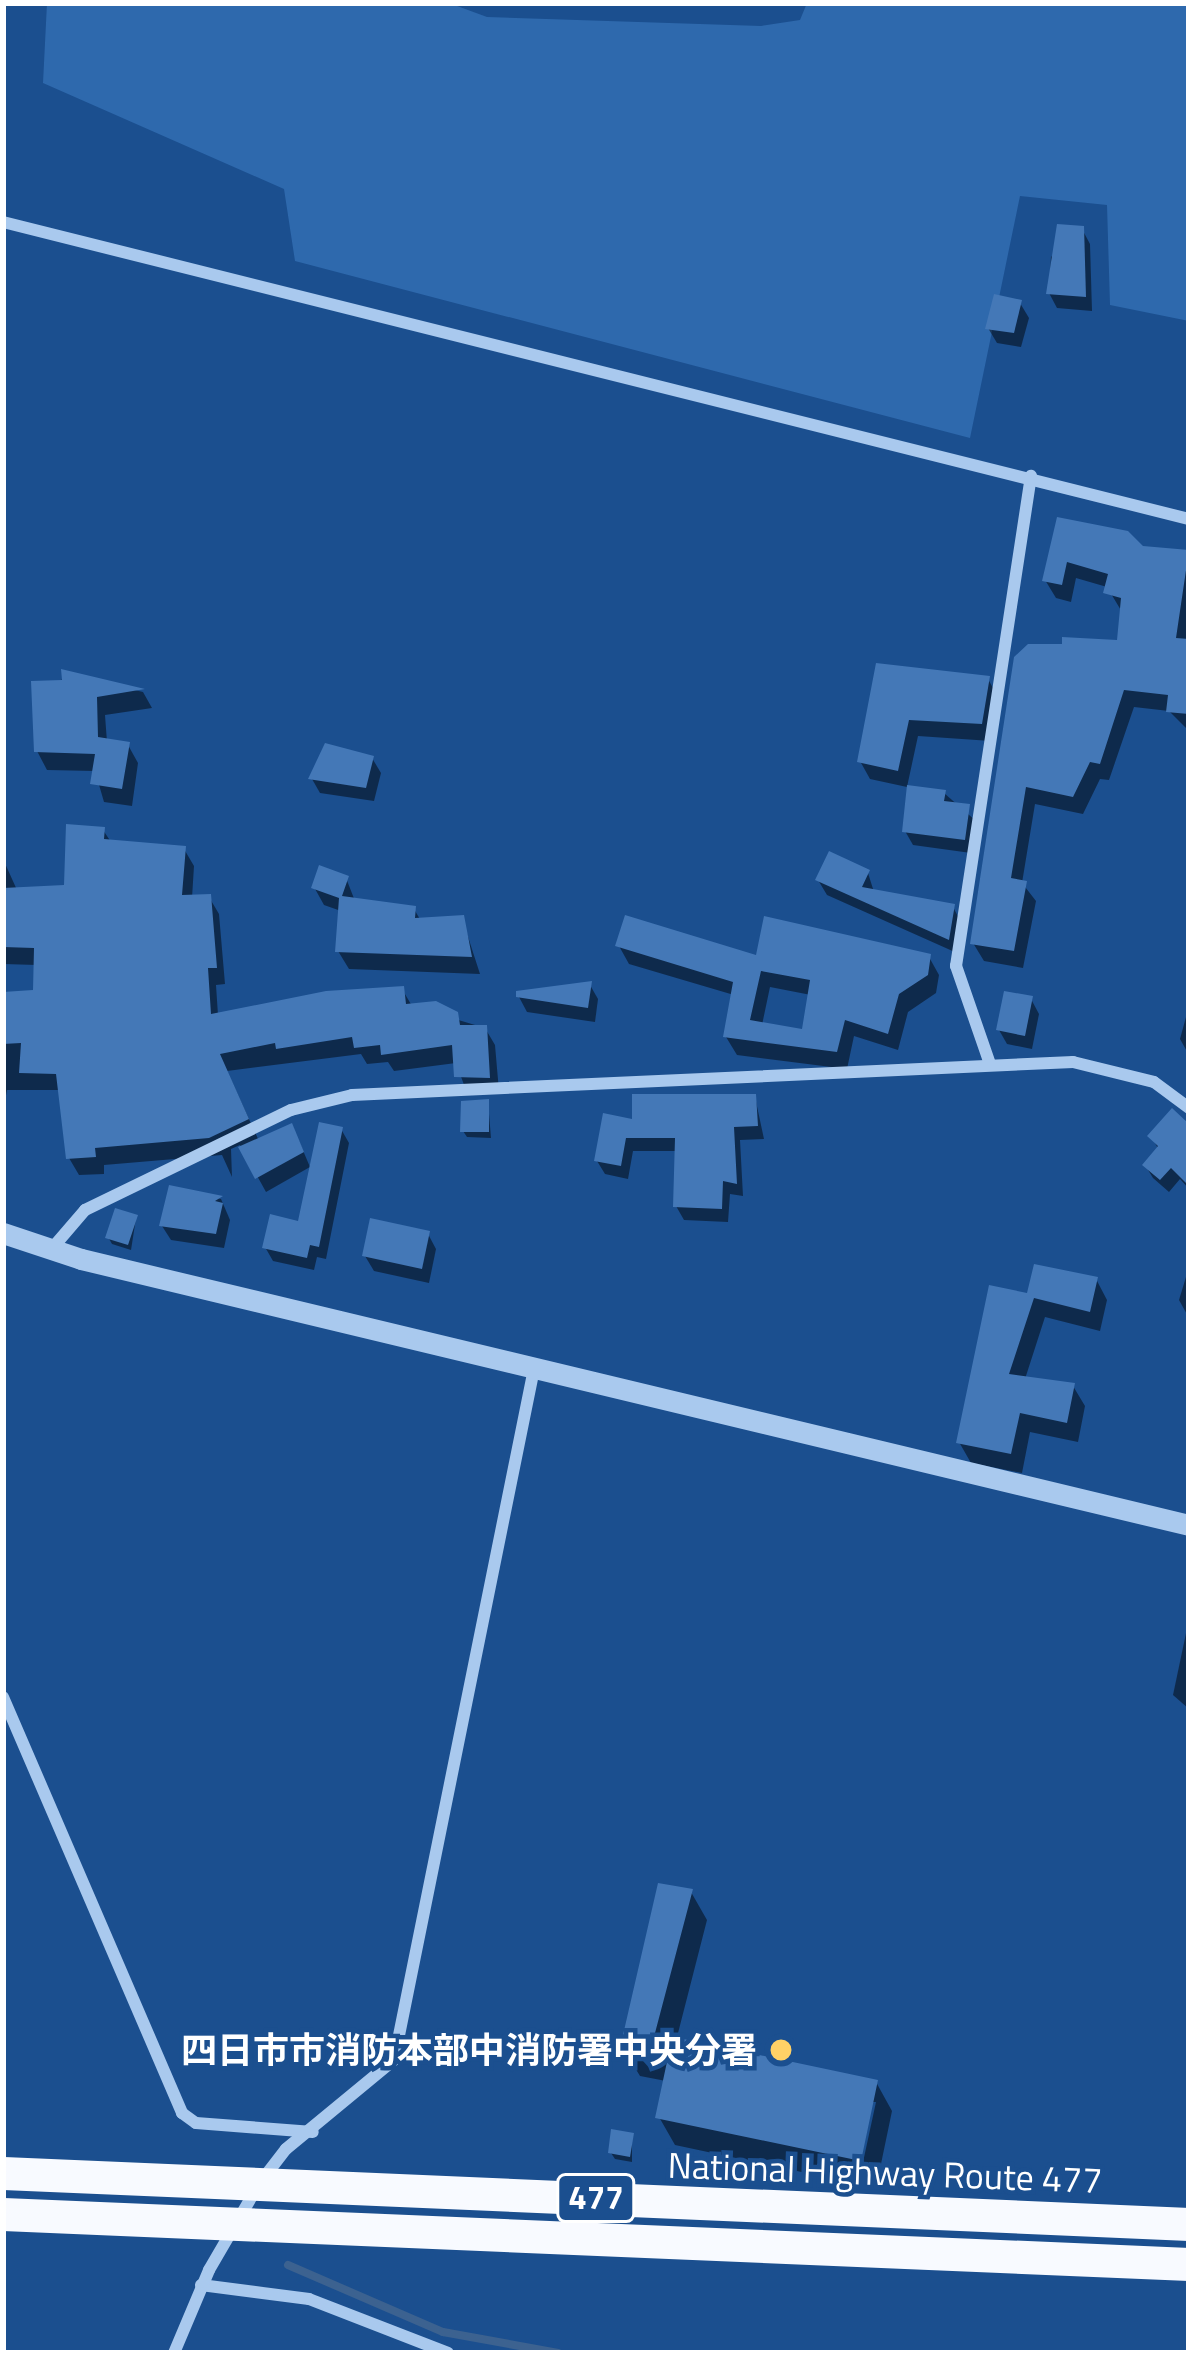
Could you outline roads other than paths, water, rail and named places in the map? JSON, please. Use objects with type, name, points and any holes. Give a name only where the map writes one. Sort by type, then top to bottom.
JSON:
[{"type":"highway","name":"National Highway Route 477","points":[[3,2173],[1189,2224]]},
{"type":"highway","name":"477","points":[[3,2214],[1189,2264]]},
{"type":"street","points":[[3,222],[1189,519]]},
{"type":"street","points":[[990,1064],[956,966],[1031,476]]},
{"type":"street","points":[[55,1245],[85,1210],[291,1110],[352,1095],[1073,1062],[1127,1073],[1189,1108]]},
{"type":"street","points":[[3,1233],[55,1245],[81,1258],[1189,1525]]},
{"type":"street","points":[[174,2353],[201,2285],[259,2184],[286,2149],[314,2132],[394,2060],[534,1369]]},
{"type":"street","points":[[3,1696],[182,2113],[196,2123],[314,2132]]},
{"type":"street","points":[[201,2285],[309,2299],[448,2353]]},
{"type":"waterway","points":[[288,2265],[443,2332],[558,2353]]},
{"type":"place","name":"四日市市消防本部中消防署中央分署","points":[[781,2050]]}]
